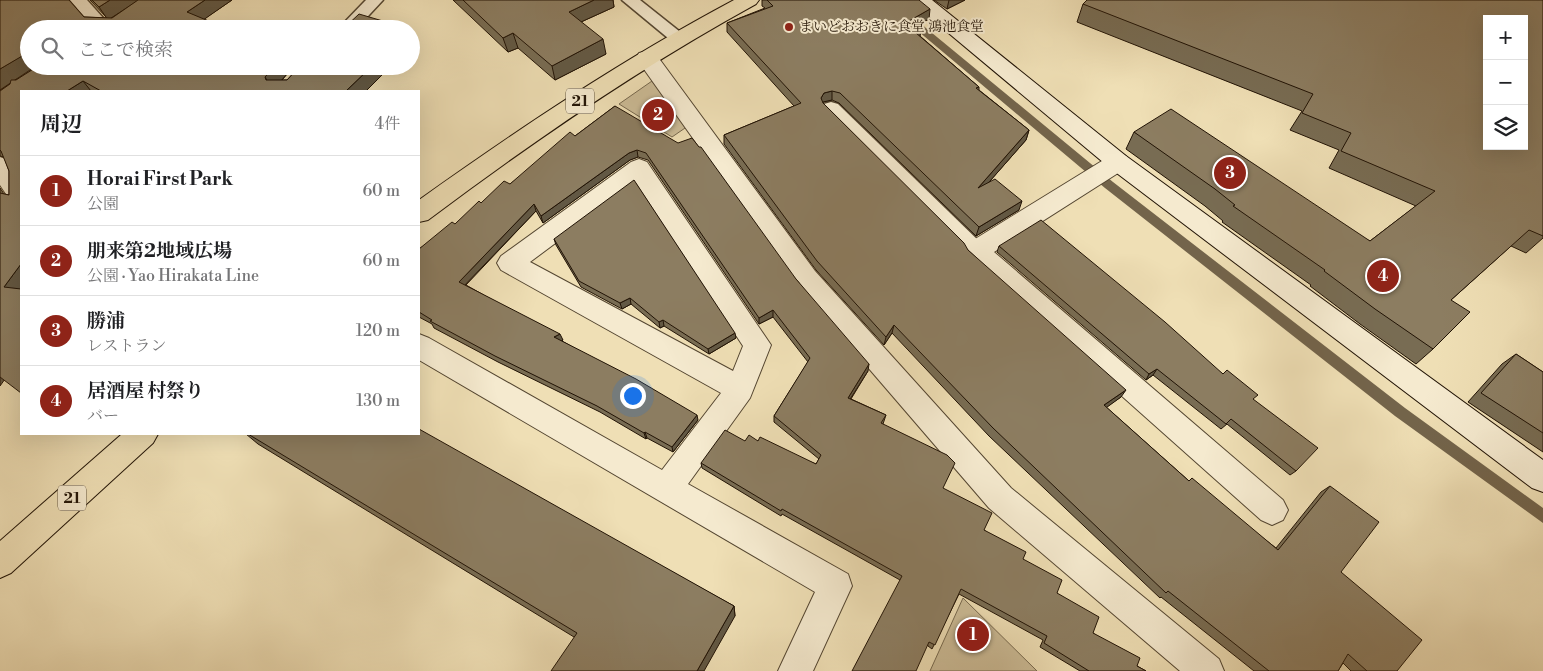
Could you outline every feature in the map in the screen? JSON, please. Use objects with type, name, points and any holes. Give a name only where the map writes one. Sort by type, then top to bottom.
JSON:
[{"type":"main road","name":"21","points":[[420,212],[502,152],[647,58],[749,0]]},
{"type":"main road","name":"21","points":[[0,562],[142,435]]},
{"type":"street","points":[[919,0],[1116,164],[1543,478]]},
{"type":"street","points":[[647,58],[806,278],[1000,498],[1207,671]]},
{"type":"street","points":[[1116,164],[976,251],[1272,510]]},
{"type":"street","points":[[0,166],[20,196]]},
{"type":"street","points":[[667,488],[740,389],[757,345],[639,168],[510,263],[740,389]]},
{"type":"street","points":[[420,347],[836,586],[794,671]]},
{"type":"lane","points":[[78,0],[102,20]]},
{"type":"lane","points":[[355,20],[375,0]]},
{"type":"lane","points":[[630,0],[680,39]]},
{"type":"lane","points":[[831,108],[976,251]]},
{"type":"shaded area","points":[[652,81],[688,126],[672,137],[619,104]]},
{"type":"shaded area","points":[[963,598],[1037,671],[930,671]]},
{"type":"building","points":[[0,0],[69,0],[84,17],[112,18],[138,0],[205,0],[187,12],[206,20],[20,20],[20,57],[0,69]]},
{"type":"building","points":[[92,0],[110,0],[99,7]]},
{"type":"building","points":[[463,0],[594,0],[569,12],[603,39],[552,66],[513,33],[503,38]]},
{"type":"building","points":[[767,0],[919,0],[930,9],[909,21],[921,30],[916,33],[979,87],[976,88],[1029,130],[978,188],[995,179],[1022,201],[979,227],[840,93],[832,91],[824,93],[821,98],[823,103],[964,243],[968,250],[1126,390],[1104,405],[1189,481],[1192,478],[1278,550],[1330,486],[1379,522],[1341,572],[1422,640],[1397,671],[1367,671],[1348,654],[1338,671],[1269,671],[1168,591],[1166,593],[993,428],[894,325],[886,337],[817,261],[724,135],[801,103],[727,23],[773,6]]},
{"type":"building","points":[[1087,0],[1543,0],[1543,236],[1529,230],[1451,300],[1470,312],[1433,349],[1233,206],[1235,205],[1215,189],[1134,132],[1171,109],[1370,241],[1435,191],[1341,151],[1351,133],[1302,113],[1313,94],[1083,4]]},
{"type":"building","points":[[359,14],[379,20],[353,20]]},
{"type":"building","points":[[24,75],[267,75],[266,80],[287,80],[292,75],[363,75],[347,90],[99,90],[83,81],[69,90],[20,90],[20,265],[4,287],[20,289],[20,392],[0,377],[0,193],[9,195],[9,171],[0,150],[0,91],[10,84],[11,80],[16,80]]},
{"type":"building","points":[[615,106],[678,143],[692,138],[701,147],[796,279],[869,364],[848,398],[886,415],[881,423],[947,455],[955,463],[943,488],[992,513],[984,530],[1026,552],[1023,559],[1062,580],[1057,593],[1099,617],[1093,633],[1140,658],[1137,666],[1146,671],[1089,671],[1044,643],[1047,636],[961,589],[935,645],[929,642],[916,671],[852,671],[902,576],[782,509],[781,511],[701,463],[725,430],[745,441],[749,435],[758,441],[760,437],[816,464],[821,455],[774,416],[810,358],[773,310],[759,318],[646,153],[637,150],[629,153],[541,216],[534,204],[459,282],[560,334],[554,337],[636,379],[697,415],[672,447],[597,406],[495,356],[430,321],[432,320],[420,313],[420,248],[452,222],[455,224],[504,181],[510,184],[570,132],[575,136]]},
{"type":"building","points":[[634,180],[735,333],[708,349],[663,320],[659,322],[630,298],[620,303],[579,281],[554,239]]},
{"type":"building","points":[[1041,220],[1165,322],[1223,374],[1227,370],[1258,395],[1253,399],[1318,448],[1296,471],[1231,419],[1226,424],[1157,369],[1149,374],[999,246]]},
{"type":"building","points":[[1516,354],[1543,372],[1543,433],[1481,393]]},
{"type":"building","points":[[420,430],[734,606],[697,671],[551,671],[577,633],[250,435],[420,435]]},
{"type":"waterway","points":[[886,0],[1109,185],[1400,412],[1543,516]]},
{"type":"place","name":"まいどおおきに食堂 鴻池食堂","points":[[789,27]]},
{"type":"place","name":"朋来第2地域広場","points":[[658,115]]},
{"type":"place","name":"勝浦","points":[[1230,173]]},
{"type":"place","name":"居酒屋 村祭り","points":[[1383,276]]},
{"type":"place","name":"Horai First Park","points":[[973,635]]}]
